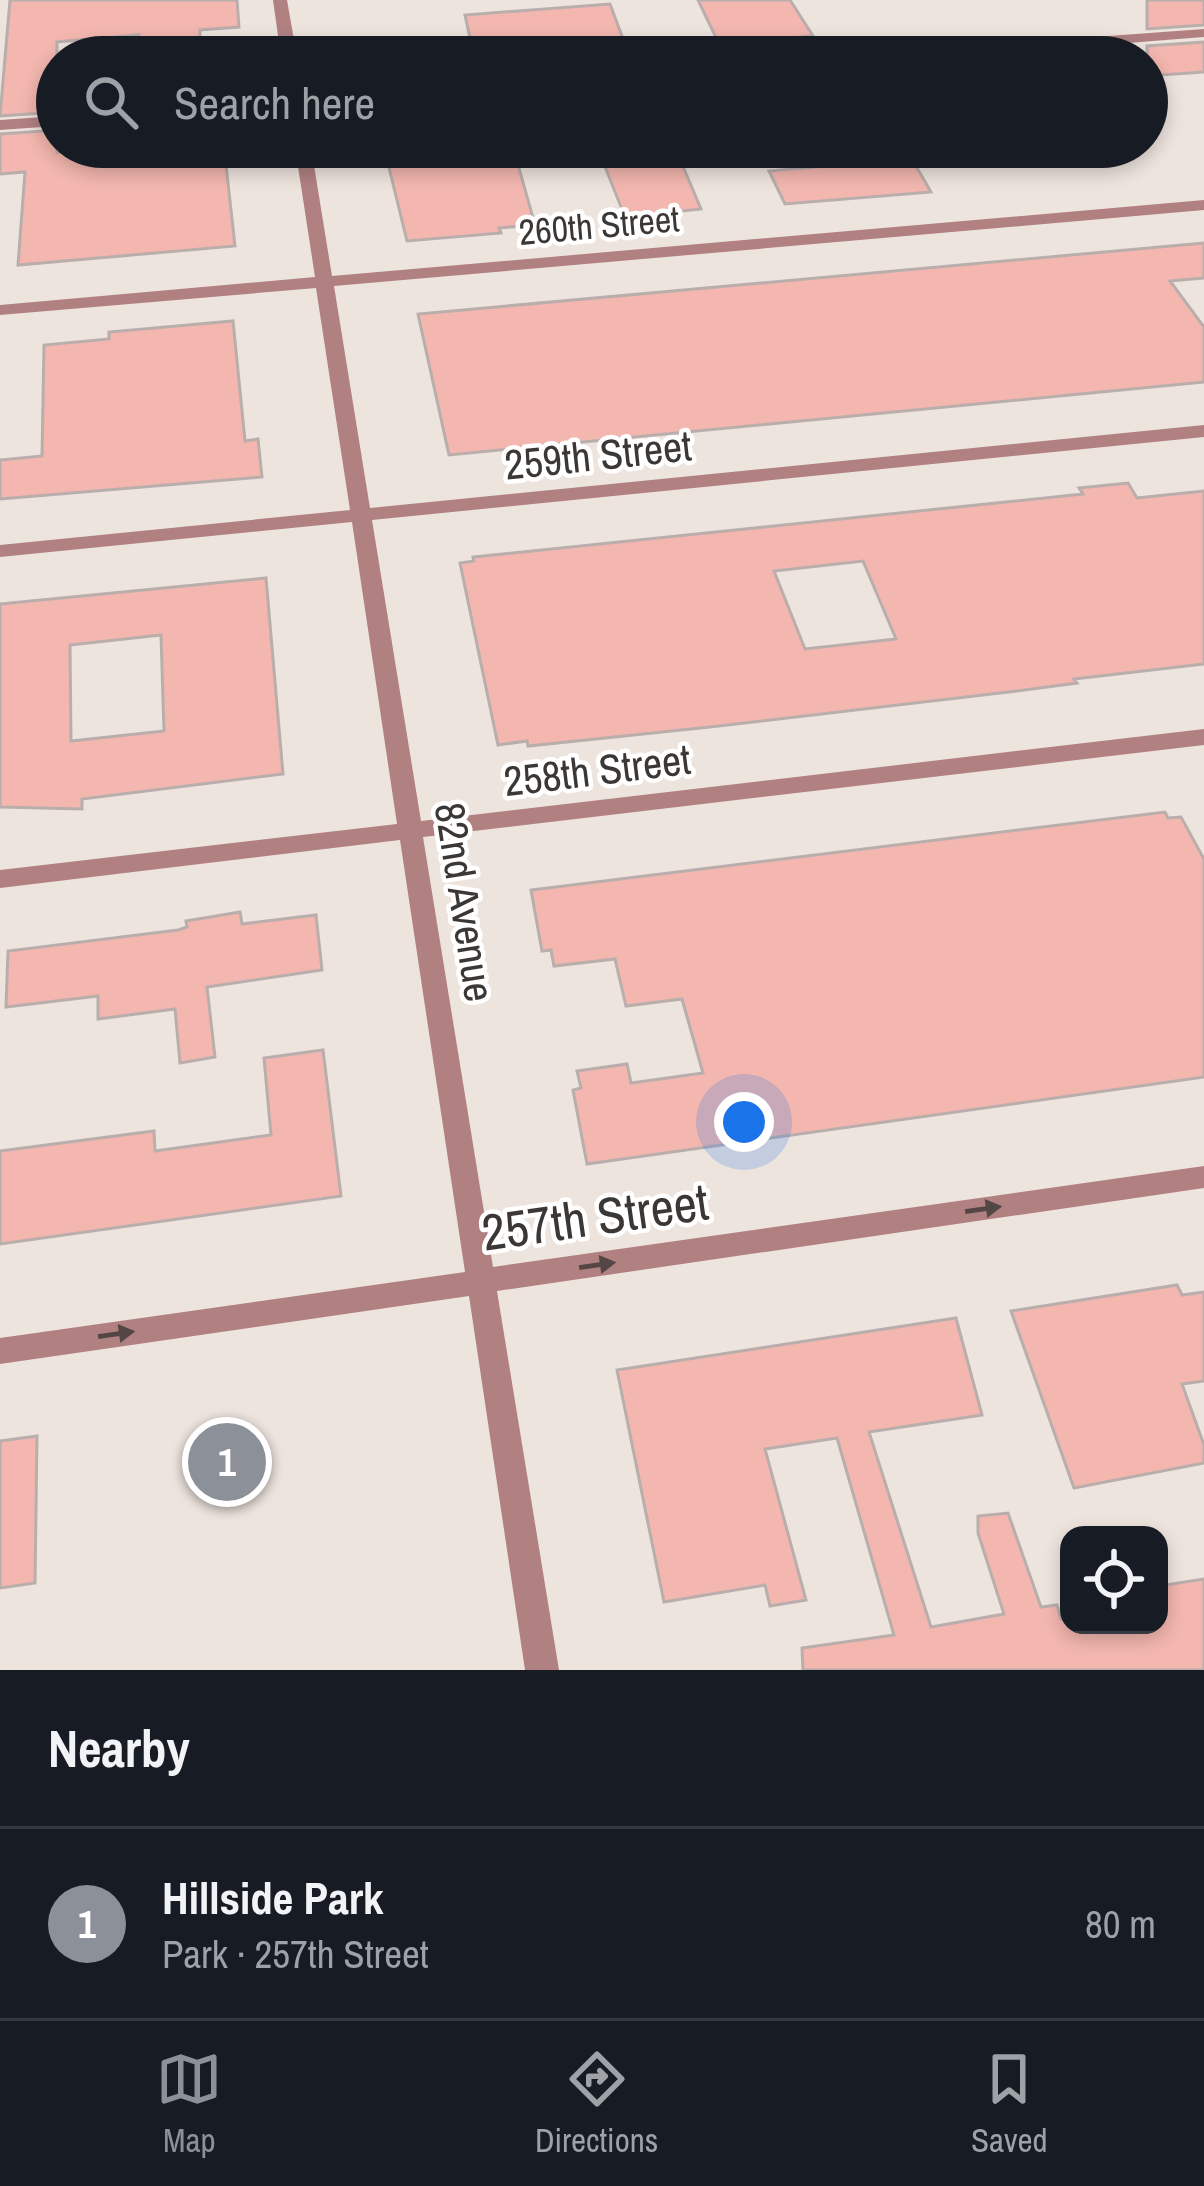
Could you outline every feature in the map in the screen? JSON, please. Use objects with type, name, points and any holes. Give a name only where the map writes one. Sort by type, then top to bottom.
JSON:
[{"type":"street","points":[[280,0],[286,36]]},
{"type":"street","points":[[1165,36],[1204,33]]},
{"type":"street","points":[[0,125],[36,122]]},
{"type":"street","name":"82nd Avenue","points":[[306,168],[542,1670]]},
{"type":"street","name":"260th Street","points":[[0,310],[1204,205]]},
{"type":"street","name":"259th Street","points":[[0,551],[1204,431]]},
{"type":"street","name":"258th Street","points":[[0,879],[1204,737]]},
{"type":"street","name":"257th Street","points":[[0,1351],[1204,1178]]},
{"type":"building","points":[[10,0],[237,0],[239,27],[200,30],[200,36],[36,36],[36,113],[0,116]]},
{"type":"building","points":[[698,0],[790,0],[813,36],[715,36]]},
{"type":"building","points":[[1147,0],[1204,0],[1204,25],[1147,29]]},
{"type":"building","points":[[610,4],[622,36],[470,36],[465,15]]},
{"type":"building","points":[[1204,42],[1204,72],[1168,75],[1168,45]]},
{"type":"building","points":[[36,131],[36,168],[226,168],[235,246],[18,265],[25,172],[0,174],[0,134]]},
{"type":"building","points":[[389,168],[519,168],[535,225],[499,228],[501,233],[407,241]]},
{"type":"building","points":[[606,168],[684,168],[701,209],[625,217]]},
{"type":"building","points":[[917,168],[931,192],[785,204],[769,171]]},
{"type":"building","points":[[1204,243],[1204,278],[1170,281],[1204,327],[1204,382],[449,455],[418,314]]},
{"type":"building","points":[[233,321],[245,441],[258,439],[262,477],[0,499],[0,460],[42,456],[44,345],[109,339],[109,332]]},
{"type":"building","points":[[1128,483],[1137,498],[1204,491],[1204,664],[710,727],[498,745],[460,563],[474,561],[473,557],[1083,494],[1079,488]],"holes":[[[863,561],[896,639],[805,649],[774,571]]]},
{"type":"building","points":[[266,578],[283,774],[82,799],[82,809],[0,807],[0,604]],"holes":[[[161,635],[164,731],[71,741],[70,645]]]},
{"type":"building","points":[[1165,812],[1168,818],[1181,817],[1204,859],[1204,1077],[587,1164],[573,1090],[581,1088],[577,1071],[627,1064],[631,1083],[703,1073],[682,999],[626,1006],[615,959],[554,966],[551,950],[542,951],[531,890]]},
{"type":"building","points":[[240,912],[242,924],[316,915],[322,970],[207,987],[215,1057],[180,1063],[175,1009],[98,1019],[98,996],[6,1007],[8,951],[178,930],[187,927],[186,921]]},
{"type":"building","points":[[323,1050],[341,1196],[0,1244],[0,1151],[154,1131],[155,1151],[271,1135],[264,1058]]},
{"type":"building","points":[[1177,1285],[1182,1295],[1204,1292],[1204,1381],[1182,1384],[1204,1445],[1204,1463],[1074,1488],[1011,1311]]},
{"type":"building","points":[[956,1318],[982,1415],[869,1432],[931,1627],[1004,1614],[978,1533],[978,1516],[1008,1513],[1041,1607],[1057,1605],[1060,1634],[1168,1634],[1168,1585],[1204,1579],[1204,1670],[803,1670],[802,1648],[894,1635],[837,1438],[765,1449],[806,1600],[770,1606],[765,1585],[664,1602],[617,1370]]},
{"type":"building","points":[[37,1436],[35,1583],[0,1588],[0,1441]]},
{"type":"place","name":"Hillside Park","points":[[227,1462]]}]
